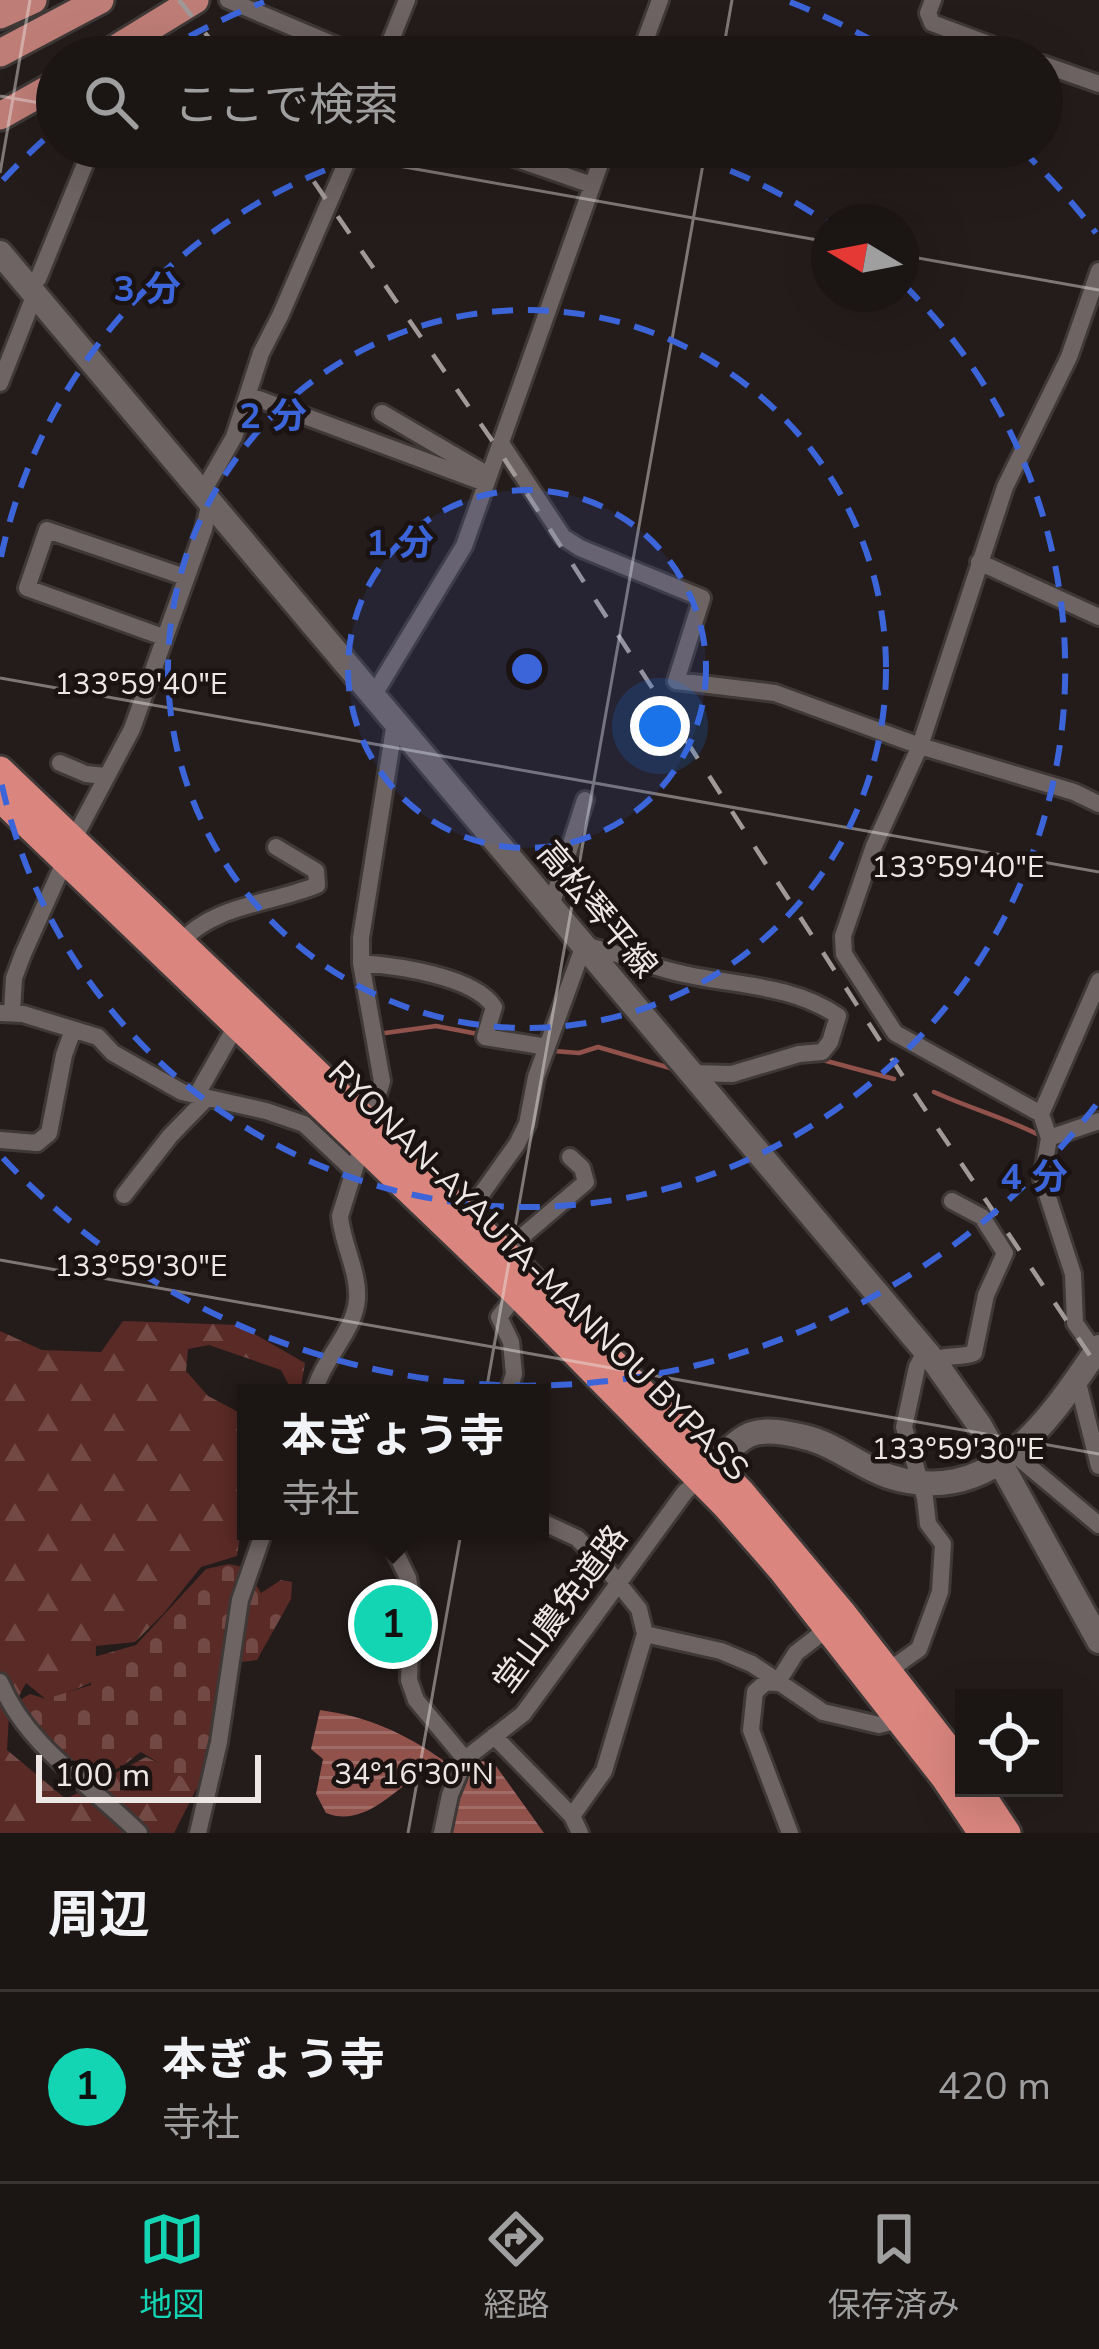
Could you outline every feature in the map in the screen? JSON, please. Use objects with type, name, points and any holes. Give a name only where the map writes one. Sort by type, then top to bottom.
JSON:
[{"type":"highway","name":"RYONAN-AYAUTA-MANNOU BYPASS","points":[[0,770],[70,852],[236,1026],[706,1473],[741,1492],[955,1757]]},
{"type":"highway","name":"RYONAN-AYAUTA-MANNOU BYPASS","points":[[0,798],[180,943],[362,1147],[465,1217],[509,1257],[706,1473],[982,1833]]},
{"type":"highway","points":[[983,1797],[1007,1833]]},
{"type":"main road","points":[[0,15],[33,0]]},
{"type":"main road","points":[[0,38],[83,0]]},
{"type":"main road","points":[[0,53],[100,0]]},
{"type":"main road","points":[[109,36],[165,0]]},
{"type":"main road","points":[[137,36],[196,0]]},
{"type":"main road","points":[[0,99],[36,79]]},
{"type":"main road","points":[[0,116],[36,95]]},
{"type":"main road","name":"高松琴平線","points":[[0,253],[929,1357],[1006,1458],[1099,1641]]},
{"type":"main road","points":[[706,1473],[746,1437],[771,1432],[816,1440],[885,1475],[921,1483],[954,1482],[1006,1458],[1033,1437],[1097,1350]]},
{"type":"street","points":[[228,0],[313,36]]},
{"type":"street","points":[[392,36],[407,0]]},
{"type":"street","points":[[647,36],[660,0]]},
{"type":"street","points":[[933,0],[928,14],[932,23],[967,36]]},
{"type":"street","points":[[1063,71],[1099,84]]},
{"type":"street","points":[[0,383],[83,168]]},
{"type":"street","points":[[344,168],[266,341],[234,437],[206,497],[185,577],[132,729],[70,852],[14,978],[6,1012],[98,1037],[113,1053],[202,1097],[266,1111],[362,1147]]},
{"type":"street","points":[[544,168],[592,184]]},
{"type":"street","points":[[373,696],[464,546],[598,168]]},
{"type":"street","points":[[1042,1114],[895,1034],[844,954],[843,936],[874,846],[920,746],[1012,472],[1069,357],[1099,271]]},
{"type":"street","points":[[248,394],[487,479]]},
{"type":"street","points":[[382,413],[487,479]]},
{"type":"street","points":[[502,446],[563,537],[702,598],[676,681],[775,693],[1099,804]]},
{"type":"street","points":[[163,637],[27,588],[47,530],[185,577]]},
{"type":"street","points":[[979,562],[1099,617]]},
{"type":"street","points":[[316,1384],[320,1368],[351,1324],[357,1300],[340,1216],[382,1081],[361,963],[361,938],[395,722]]},
{"type":"street","points":[[60,763],[105,776]]},
{"type":"street","points":[[551,906],[585,800]]},
{"type":"street","points":[[180,943],[198,926],[229,910],[291,896],[317,884],[316,871],[276,848]]},
{"type":"street","points":[[465,1217],[517,1144],[584,945],[676,973],[770,988],[819,1004],[838,1016],[822,1052],[732,1074],[690,1072]]},
{"type":"street","points":[[361,963],[465,984],[485,993],[494,1007],[485,1036],[547,1047]]},
{"type":"street","points":[[1097,1350],[1075,1323],[1073,1274],[1042,1179],[1049,1138],[1042,1114],[1099,981]]},
{"type":"street","points":[[124,1195],[202,1097],[236,1026]]},
{"type":"street","points":[[0,1140],[37,1143],[49,1133],[64,1054],[74,1030]]},
{"type":"street","points":[[1049,1138],[1099,1121]]},
{"type":"street","points":[[511,1384],[511,1342],[499,1317],[518,1294],[509,1257],[525,1234],[586,1182],[582,1168],[570,1156]]},
{"type":"street","points":[[888,1671],[919,1649],[940,1592],[944,1544],[928,1524],[904,1427],[917,1367],[929,1357],[974,1354],[986,1295],[1006,1253],[982,1216],[952,1201]]},
{"type":"street","points":[[1077,1379],[1099,1466]]},
{"type":"street","points":[[1006,1458],[1099,1525]]},
{"type":"street","name":"堂山農免道路","points":[[465,1759],[523,1714],[706,1473]]},
{"type":"street","points":[[494,1736],[576,1825],[604,1771],[634,1682],[645,1634],[639,1609],[577,1538],[549,1525]]},
{"type":"street","points":[[198,1833],[219,1742],[240,1600],[261,1540]]},
{"type":"street","points":[[389,1540],[408,1578],[412,1600],[409,1680],[430,1721],[465,1759],[450,1795],[442,1833]]},
{"type":"street","points":[[778,1683],[796,1653],[827,1629]]},
{"type":"street","points":[[645,1634],[721,1651],[768,1672],[824,1712],[880,1725],[899,1720]]},
{"type":"street","points":[[0,1682],[26,1728],[44,1748],[140,1833]]},
{"type":"street","points":[[778,1683],[766,1682],[755,1692],[751,1730],[790,1833]]},
{"type":"green space","points":[[123,1321],[239,1325],[305,1363],[302,1384],[288,1384],[281,1370],[209,1345],[188,1349],[186,1371],[208,1396],[237,1411],[237,1556],[201,1567],[135,1642],[96,1646],[95,1681],[48,1701],[26,1683],[9,1715],[7,1750],[66,1799],[146,1757],[200,1782],[174,1833],[0,1833],[0,1331],[42,1350],[101,1352]]},
{"type":"green space","points":[[229,1564],[247,1568],[201,1789],[141,1752],[119,1768],[88,1768],[60,1750],[35,1725],[20,1700],[30,1694],[46,1699],[91,1685],[94,1657],[136,1645],[206,1569]]},
{"type":"green space","points":[[251,1577],[261,1593],[281,1580],[292,1582],[291,1599],[257,1660],[233,1663]]},
{"type":"shaded area","points":[[320,1710],[399,1734],[443,1760],[445,1774],[423,1771],[353,1816],[326,1813],[316,1794],[323,1759],[311,1749]]},
{"type":"shaded area","points":[[482,1761],[496,1766],[544,1833],[451,1833],[463,1783]]},
{"type":"waterway","points":[[378,1034],[436,1026],[478,1034]]},
{"type":"waterway","points":[[554,1051],[579,1053],[598,1047],[670,1068]]},
{"type":"waterway","points":[[819,1059],[894,1079]]},
{"type":"waterway","points":[[934,1092],[1037,1134]]},
{"type":"railway","points":[[179,0],[207,36]]},
{"type":"railway","points":[[304,168],[500,452],[904,1078],[1099,1369]]},
{"type":"place","name":"本ぎょう寺","points":[[393,1624]]}]
